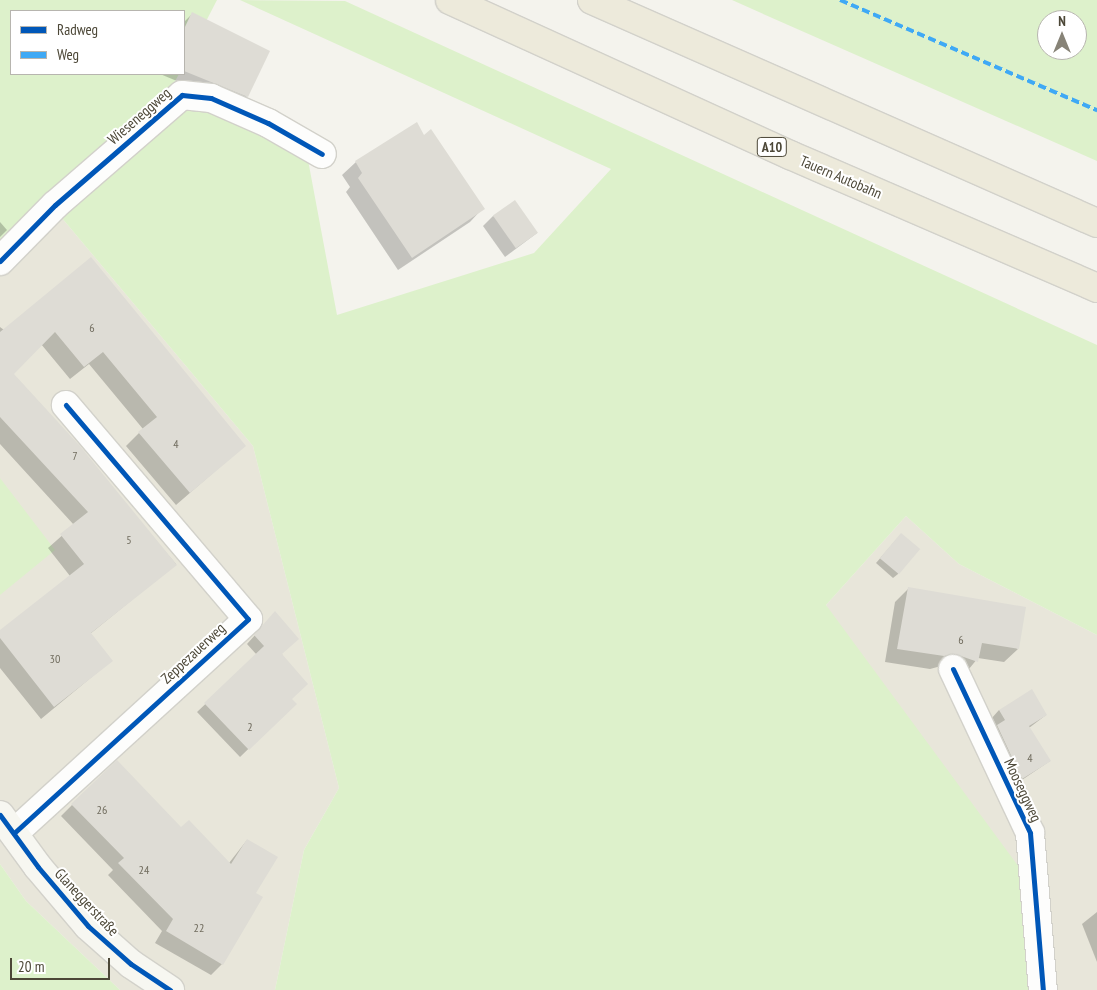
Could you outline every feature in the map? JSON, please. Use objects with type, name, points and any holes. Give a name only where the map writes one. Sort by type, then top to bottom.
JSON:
[{"type":"highway","name":"Tauern Autobahn","points":[[450,0],[790,155],[1097,288]]},
{"type":"highway","points":[[592,0],[1097,223]]},
{"type":"street","name":"Wieseneggweg","points":[[0,261],[55,205],[182,95],[212,98],[268,124],[322,154]]},
{"type":"street","name":"Zeppezauerweg","points":[[7,824],[248,619],[66,405]]},
{"type":"street","name":"Mooseggweg","points":[[953,669],[1030,833],[1043,990]]},
{"type":"street","name":"Glaneggerstraße","points":[[7,824],[88,926],[131,964],[170,990]]},
{"type":"shaded area","points":[[46,199],[253,446],[339,788],[304,850],[275,990],[120,990],[26,901],[0,864],[0,246]]},
{"type":"shaded area","points":[[906,516],[959,564],[1097,635],[1097,990],[1030,990],[826,605]]},
{"type":"green space","points":[[0,0],[217,0],[185,62],[185,10],[10,10],[10,75],[178,75],[173,85],[308,160],[337,315],[534,253],[611,169],[240,0],[345,1],[1097,345],[1097,635],[959,564],[906,516],[826,605],[1019,867],[1030,990],[275,990],[304,850],[339,788],[253,446],[46,199],[0,246]]},
{"type":"green space","points":[[732,0],[1097,0],[1097,161]]},
{"type":"green space","points":[[0,478],[55,550],[0,595]]},
{"type":"green space","points":[[0,864],[26,901],[120,990],[0,990]]},
{"type":"building","points":[[192,12],[270,51],[248,97],[185,71],[185,27]]},
{"type":"building","points":[[417,122],[424,135],[431,129],[485,209],[412,258],[358,178],[362,173],[355,161]]},
{"type":"building","points":[[515,200],[538,233],[516,248],[493,215]]},
{"type":"building","points":[[91,257],[246,446],[190,493],[138,432],[157,417],[103,352],[84,367],[55,332],[14,374],[80,446],[177,565],[91,633],[113,661],[54,707],[0,638],[0,630],[84,564],[60,534],[88,512],[0,417],[0,332]]},
{"type":"building","points":[[901,533],[920,549],[899,574],[880,558]]},
{"type":"building","points":[[908,587],[1026,607],[1019,649],[982,643],[978,662],[955,654],[944,656],[897,649]]},
{"type":"building","points":[[275,611],[299,639],[282,654],[308,684],[292,699],[297,704],[249,750],[204,703],[264,646],[254,635]]},
{"type":"building","points":[[1032,689],[1047,715],[1029,726],[1051,761],[1022,779],[997,725],[1005,720],[999,710]]},
{"type":"building","points":[[117,760],[181,827],[189,820],[231,864],[247,839],[278,857],[256,893],[263,897],[223,965],[166,931],[173,919],[118,863],[124,858],[71,804]]},
{"type":"marked path","points":[[840,0],[1097,110]]},
{"type":"cycle path","points":[[0,261],[55,205],[182,95],[211,98],[268,123],[322,154]]},
{"type":"cycle path","points":[[14,833],[248,619],[66,405]]},
{"type":"cycle path","points":[[953,669],[1030,833],[1043,990]]},
{"type":"cycle path","points":[[0,815],[38,867],[88,926],[131,964],[170,990]]}]
